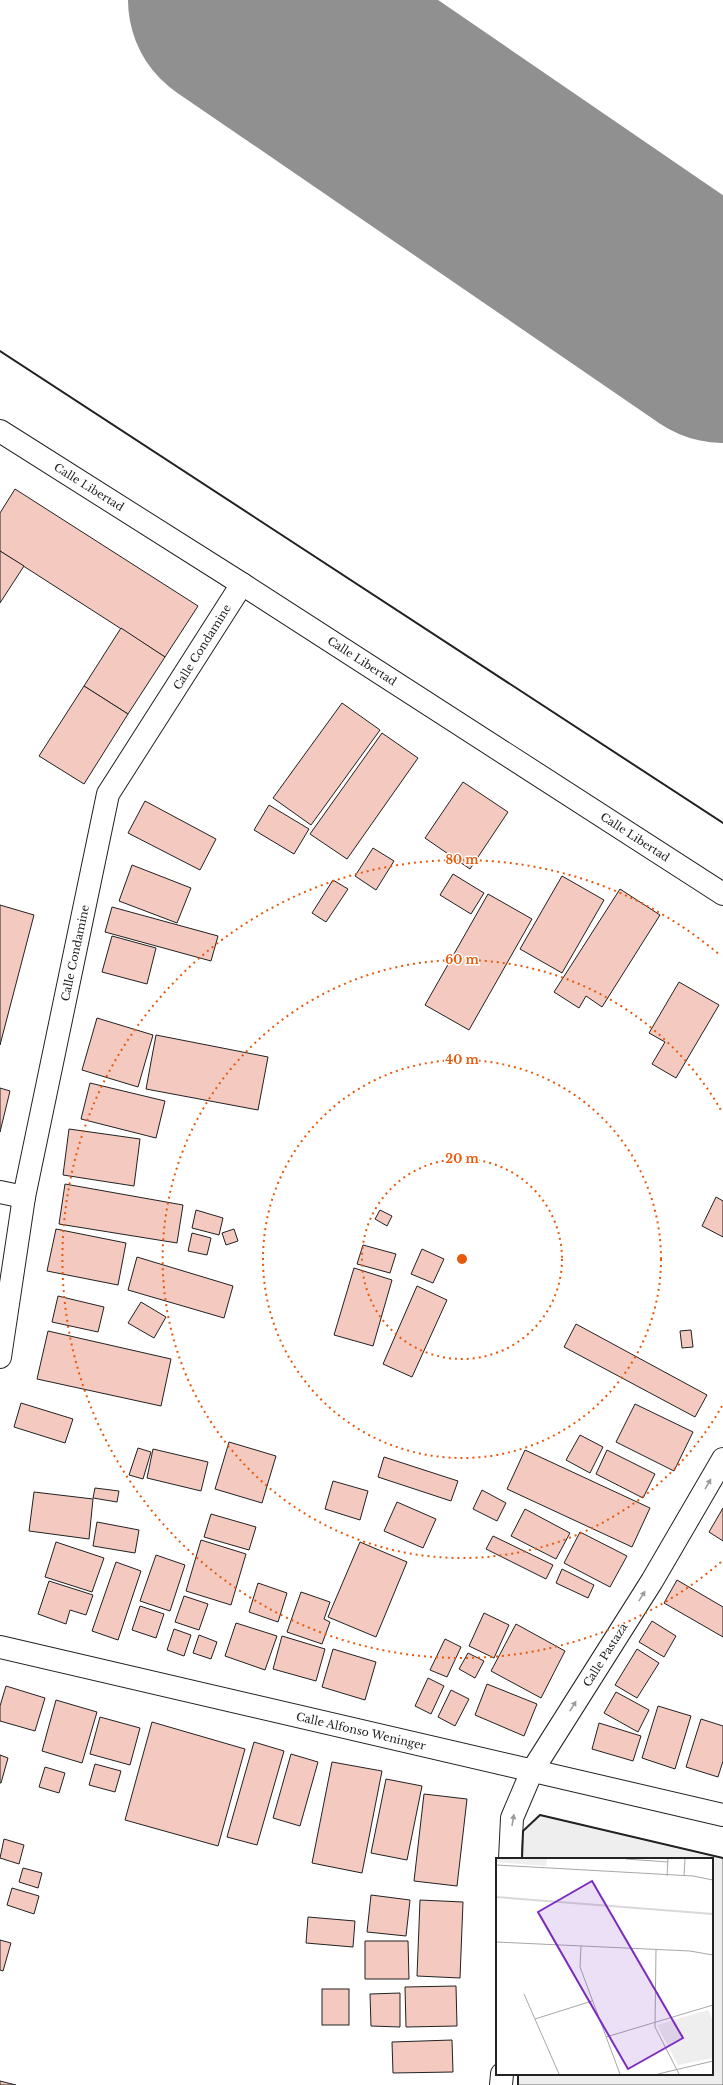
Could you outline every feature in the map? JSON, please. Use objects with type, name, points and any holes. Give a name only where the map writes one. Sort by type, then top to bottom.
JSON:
[{"type":"street","name":"Calle Libertad","points":[[0,431],[242,584],[723,894]]},
{"type":"street","name":"Calle Condamine","points":[[0,1357],[24,1198],[108,794],[242,584]]},
{"type":"street","points":[[0,1192],[24,1198]]},
{"type":"street","name":"Calle Pastaza","points":[[510,1858],[512,1818],[532,1771],[652,1582],[723,1459]]},
{"type":"street","name":"Calle Alfonso Weninger","points":[[0,1647],[723,1815]]},
{"type":"street","points":[[501,2085],[502,2075]]},
{"type":"shaded area","points":[[540,1815],[723,1858],[723,2085],[518,2085],[518,2075],[713,2075],[713,1858],[522,1858],[523,1831]]},
{"type":"building","points":[[15,489],[198,606],[165,657],[0,551],[0,513]]},
{"type":"building","points":[[0,551],[24,566],[0,603]]},
{"type":"building","points":[[121,628],[165,657],[128,714],[84,686]]},
{"type":"building","points":[[84,686],[128,714],[84,784],[39,756]]},
{"type":"building","points":[[342,703],[380,730],[311,825],[273,798]]},
{"type":"building","points":[[382,733],[418,758],[347,859],[310,834]]},
{"type":"building","points":[[463,782],[508,812],[470,869],[425,838]]},
{"type":"building","points":[[145,801],[216,839],[200,870],[128,833]]},
{"type":"building","points":[[269,805],[309,829],[294,854],[254,830]]},
{"type":"building","points":[[373,848],[394,861],[376,890],[355,876]]},
{"type":"building","points":[[132,865],[191,888],[177,923],[119,901]]},
{"type":"building","points":[[453,874],[484,893],[471,914],[440,895]]},
{"type":"building","points":[[562,876],[604,900],[562,973],[520,949]]},
{"type":"building","points":[[333,880],[348,889],[326,922],[312,913]]},
{"type":"building","points":[[620,889],[660,915],[602,1007],[586,996],[579,1008],[554,992]]},
{"type":"building","points":[[488,894],[532,919],[469,1030],[425,1005]]},
{"type":"building","points":[[0,905],[34,915],[0,1045]]},
{"type":"building","points":[[112,907],[218,936],[211,961],[105,932]]},
{"type":"building","points":[[112,936],[156,948],[147,984],[102,972]]},
{"type":"building","points":[[679,982],[719,1005],[676,1078],[652,1064],[665,1042],[649,1033]]},
{"type":"building","points":[[97,1018],[153,1035],[138,1087],[82,1070]]},
{"type":"building","points":[[156,1035],[268,1057],[258,1110],[146,1089]]},
{"type":"building","points":[[90,1083],[165,1101],[156,1138],[81,1119]]},
{"type":"building","points":[[0,1088],[10,1091],[0,1132]]},
{"type":"building","points":[[69,1129],[140,1139],[134,1186],[63,1175]]},
{"type":"building","points":[[65,1184],[183,1205],[177,1243],[59,1224]]},
{"type":"building","points":[[716,1197],[723,1201],[723,1237],[702,1226]]},
{"type":"building","points":[[196,1210],[223,1218],[219,1235],[192,1228]]},
{"type":"building","points":[[380,1210],[392,1216],[387,1226],[375,1219]]},
{"type":"building","points":[[56,1229],[126,1243],[118,1285],[47,1271]]},
{"type":"building","points":[[234,1229],[238,1241],[226,1245],[222,1233]]},
{"type":"building","points":[[192,1233],[211,1238],[207,1255],[188,1251]]},
{"type":"building","points":[[363,1245],[396,1254],[390,1273],[357,1264]]},
{"type":"building","points":[[422,1249],[444,1259],[433,1283],[411,1274]]},
{"type":"building","points":[[137,1257],[233,1286],[224,1318],[128,1290]]},
{"type":"building","points":[[354,1268],[392,1280],[373,1346],[334,1335]]},
{"type":"building","points":[[417,1286],[447,1300],[412,1377],[383,1364]]},
{"type":"building","points":[[58,1296],[104,1307],[98,1332],[52,1322]]},
{"type":"building","points":[[141,1302],[166,1317],[154,1338],[128,1323]]},
{"type":"building","points":[[576,1324],[707,1395],[695,1417],[564,1347]]},
{"type":"building","points":[[691,1330],[693,1347],[682,1348],[680,1331]]},
{"type":"building","points":[[48,1331],[171,1359],[161,1406],[37,1379]]},
{"type":"building","points":[[21,1403],[73,1419],[65,1443],[14,1427]]},
{"type":"building","points":[[635,1404],[693,1432],[674,1471],[616,1442]]},
{"type":"building","points":[[580,1435],[603,1447],[590,1473],[566,1460]]},
{"type":"building","points":[[229,1442],[276,1456],[262,1503],[215,1489]]},
{"type":"building","points":[[138,1448],[151,1452],[143,1479],[129,1475]]},
{"type":"building","points":[[153,1449],[208,1462],[201,1491],[147,1478]]},
{"type":"building","points":[[525,1450],[650,1508],[632,1547],[507,1489]]},
{"type":"building","points":[[607,1450],[655,1474],[643,1498],[596,1474]]},
{"type":"building","points":[[384,1457],[458,1481],[451,1501],[378,1477]]},
{"type":"building","points":[[333,1481],[368,1491],[360,1520],[325,1509]]},
{"type":"building","points":[[95,1488],[119,1491],[117,1502],[93,1498]]},
{"type":"building","points":[[482,1490],[506,1503],[497,1521],[473,1509]]},
{"type":"building","points":[[34,1492],[93,1499],[89,1539],[29,1531]]},
{"type":"building","points":[[397,1502],[436,1519],[423,1548],[384,1531]]},
{"type":"building","points":[[723,1508],[723,1541],[709,1532]]},
{"type":"building","points":[[525,1509],[570,1533],[556,1559],[511,1536]]},
{"type":"building","points":[[211,1514],[256,1527],[249,1550],[204,1537]]},
{"type":"building","points":[[97,1522],[139,1530],[135,1553],[93,1546]]},
{"type":"building","points":[[580,1532],[627,1556],[610,1587],[564,1563]]},
{"type":"building","points":[[493,1536],[553,1565],[546,1579],[486,1549]]},
{"type":"building","points":[[201,1540],[246,1554],[231,1605],[186,1591]]},
{"type":"building","points":[[56,1542],[104,1558],[92,1592],[45,1577]]},
{"type":"building","points":[[360,1542],[407,1562],[376,1637],[328,1617]]},
{"type":"building","points":[[156,1555],[185,1565],[170,1611],[140,1601]]},
{"type":"building","points":[[116,1562],[141,1571],[118,1640],[92,1631]]},
{"type":"building","points":[[562,1569],[594,1585],[588,1598],[556,1583]]},
{"type":"building","points":[[677,1580],[723,1607],[723,1637],[664,1603]]},
{"type":"building","points":[[49,1581],[93,1595],[86,1615],[70,1610],[66,1624],[38,1614]]},
{"type":"building","points":[[258,1583],[287,1593],[278,1622],[249,1612]]},
{"type":"building","points":[[301,1592],[330,1602],[324,1619],[330,1622],[322,1644],[287,1632]]},
{"type":"building","points":[[184,1596],[208,1604],[199,1630],[175,1622]]},
{"type":"building","points":[[140,1606],[164,1614],[156,1638],[132,1630]]},
{"type":"building","points":[[484,1613],[509,1625],[494,1658],[469,1646]]},
{"type":"building","points":[[652,1621],[676,1636],[664,1657],[639,1642]]},
{"type":"building","points":[[236,1623],[277,1636],[265,1670],[225,1656]]},
{"type":"building","points":[[516,1624],[565,1651],[541,1698],[491,1671]]},
{"type":"building","points":[[174,1629],[191,1635],[184,1656],[167,1650]]},
{"type":"building","points":[[199,1635],[217,1642],[211,1659],[193,1653]]},
{"type":"building","points":[[282,1636],[325,1649],[316,1681],[273,1669]]},
{"type":"building","points":[[445,1639],[461,1647],[447,1677],[430,1670]]},
{"type":"building","points":[[333,1649],[376,1662],[365,1700],[322,1687]]},
{"type":"building","points":[[637,1649],[659,1663],[637,1698],[615,1685]]},
{"type":"building","points":[[468,1653],[484,1661],[475,1678],[459,1669]]},
{"type":"building","points":[[428,1678],[444,1686],[431,1714],[415,1706]]},
{"type":"building","points":[[487,1684],[537,1704],[524,1736],[475,1715]]},
{"type":"building","points":[[6,1686],[45,1698],[35,1731],[0,1721],[0,1706]]},
{"type":"building","points":[[451,1690],[469,1699],[455,1726],[438,1717]]},
{"type":"building","points":[[616,1692],[649,1710],[638,1732],[604,1713]]},
{"type":"building","points":[[56,1700],[97,1712],[82,1763],[42,1751]]},
{"type":"building","points":[[658,1706],[691,1716],[675,1769],[642,1758]]},
{"type":"building","points":[[100,1717],[140,1728],[130,1765],[90,1754]]},
{"type":"building","points":[[701,1719],[723,1726],[723,1761],[718,1777],[686,1767]]},
{"type":"building","points":[[152,1722],[245,1749],[218,1846],[125,1820]]},
{"type":"building","points":[[599,1723],[641,1736],[633,1761],[592,1749]]},
{"type":"building","points":[[254,1742],[284,1751],[257,1845],[227,1837]]},
{"type":"building","points":[[291,1754],[318,1762],[300,1826],[273,1818]]},
{"type":"building","points":[[0,1755],[8,1758],[1,1783],[0,1783]]},
{"type":"building","points":[[332,1762],[382,1771],[362,1873],[312,1863]]},
{"type":"building","points":[[95,1764],[121,1771],[115,1792],[89,1785]]},
{"type":"building","points":[[45,1767],[65,1773],[59,1793],[39,1787]]},
{"type":"building","points":[[386,1779],[422,1786],[407,1860],[371,1853]]},
{"type":"building","points":[[424,1794],[467,1799],[457,1886],[414,1881]]},
{"type":"building","points":[[4,1839],[24,1845],[19,1864],[0,1858]]},
{"type":"building","points":[[23,1868],[42,1873],[38,1888],[19,1882]]},
{"type":"building","points":[[12,1888],[39,1896],[34,1914],[7,1905]]},
{"type":"building","points":[[371,1895],[410,1900],[406,1936],[367,1932]]},
{"type":"building","points":[[420,1900],[463,1902],[460,1978],[417,1976]]},
{"type":"building","points":[[308,1917],[355,1921],[353,1947],[306,1943]]},
{"type":"building","points":[[0,1940],[11,1943],[3,1971],[0,1970]]},
{"type":"building","points":[[365,1941],[408,1941],[409,1979],[365,1979]]},
{"type":"building","points":[[456,1986],[457,2026],[406,2027],[405,1987]]},
{"type":"building","points":[[322,1989],[349,1989],[349,2025],[322,2025]]},
{"type":"building","points":[[400,1993],[400,2027],[371,2026],[370,1994]]},
{"type":"building","points":[[452,2040],[453,2072],[393,2073],[392,2042]]},
{"type":"building","points":[[0,2081],[16,2085],[0,2085]]},
{"type":"runway","points":[[240,0],[723,331]]},
{"type":"wall","points":[[0,351],[723,823]]},
{"type":"wall","points":[[522,1858],[523,1831],[540,1815],[723,1858]]},
{"type":"wall","points":[[518,2075],[518,2085]]}]
